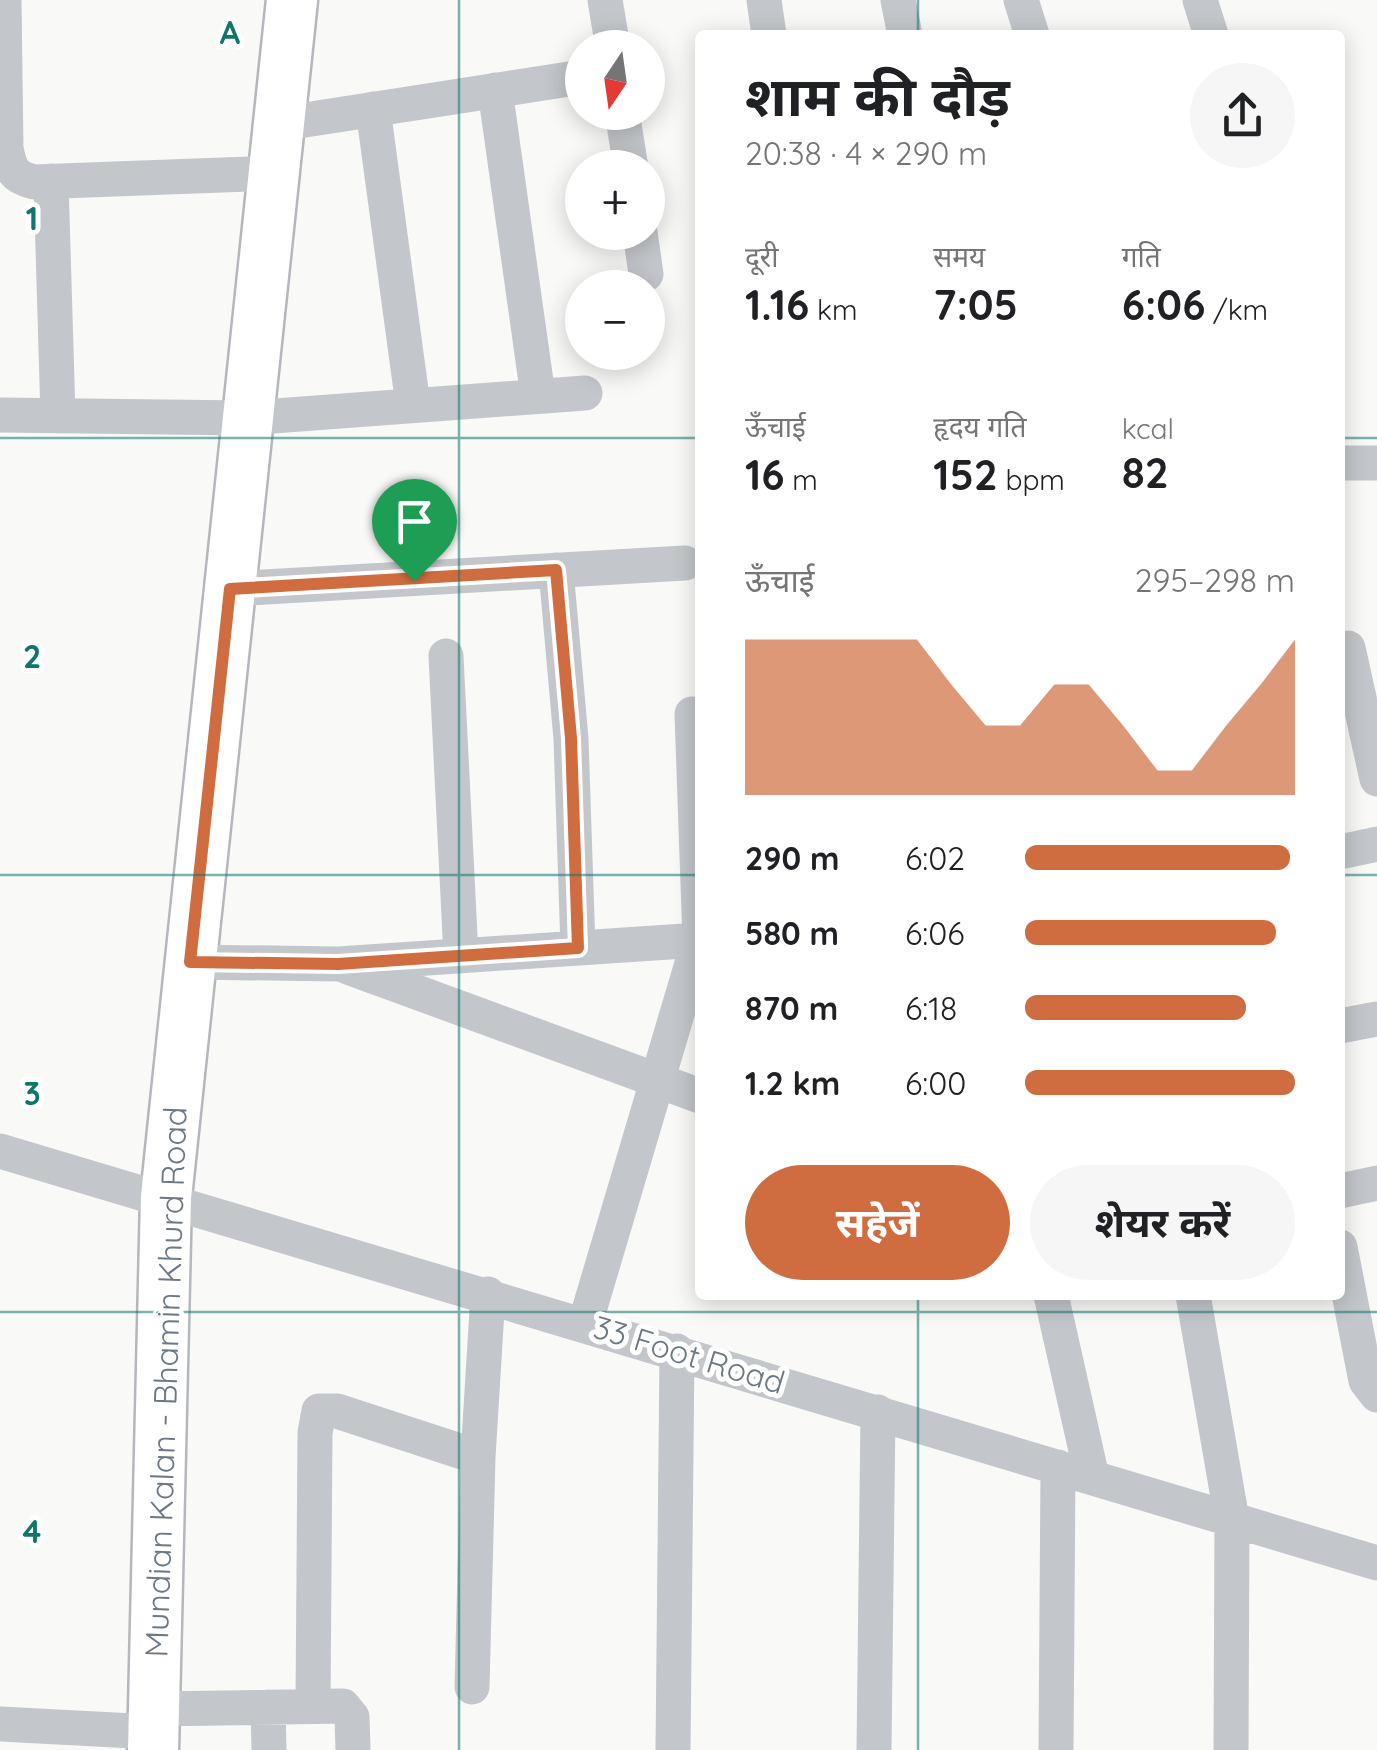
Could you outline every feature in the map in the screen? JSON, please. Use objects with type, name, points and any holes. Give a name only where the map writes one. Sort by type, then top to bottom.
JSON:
[{"type":"street","points":[[4,0],[10,169],[18,178],[51,181],[273,173]]},
{"type":"street","name":"Mundian Kalan - Bhamin Khurd Road","points":[[153,1731],[166,1197],[292,0]]},
{"type":"street","points":[[605,0],[609,30]]},
{"type":"street","points":[[764,0],[769,30]]},
{"type":"street","points":[[898,0],[904,30]]},
{"type":"street","points":[[1022,0],[1031,30]]},
{"type":"street","points":[[1200,0],[1209,30]]},
{"type":"street","points":[[279,124],[565,79]]},
{"type":"street","points":[[494,90],[538,396]]},
{"type":"street","points":[[374,109],[413,406]]},
{"type":"street","points":[[51,181],[58,416]]},
{"type":"street","points":[[0,415],[248,418],[585,392]]},
{"type":"street","points":[[1345,464],[1377,463]]},
{"type":"street","points":[[230,589],[685,563]]},
{"type":"street","points":[[556,570],[571,738],[578,948]]},
{"type":"street","points":[[1355,646],[1377,780]]},
{"type":"street","points":[[446,656],[461,956]]},
{"type":"street","points":[[692,714],[695,811]]},
{"type":"street","points":[[1345,851],[1377,844]]},
{"type":"street","points":[[190,962],[338,964],[695,940]]},
{"type":"street","points":[[585,1324],[660,1084],[695,955]]},
{"type":"street","points":[[338,964],[695,1094]]},
{"type":"street","points":[[1345,1025],[1377,1019]]},
{"type":"street","name":"33 Foot Road","points":[[0,1151],[166,1197],[1377,1563]]},
{"type":"street","points":[[1345,1189],[1377,1183]]},
{"type":"street","points":[[1345,1272],[1366,1381],[1377,1395]]},
{"type":"street","points":[[472,1686],[478,1457],[488,1294]]},
{"type":"street","points":[[1052,1300],[1075,1472],[1056,1750]]},
{"type":"street","points":[[1195,1300],[1232,1520],[1231,1750]]},
{"type":"street","points":[[673,1750],[677,1351]]},
{"type":"street","points":[[313,1706],[315,1433],[319,1412],[337,1411],[478,1457]]},
{"type":"street","points":[[874,1750],[878,1412]]},
{"type":"street","points":[[268,1707],[270,1750]]},
{"type":"street","points":[[0,1724],[153,1731],[268,1707],[348,1708],[352,1750]]},
{"type":"route","points":[[556,570],[571,738],[578,948],[338,964],[190,962],[230,589],[414,581],[556,570]]}]
